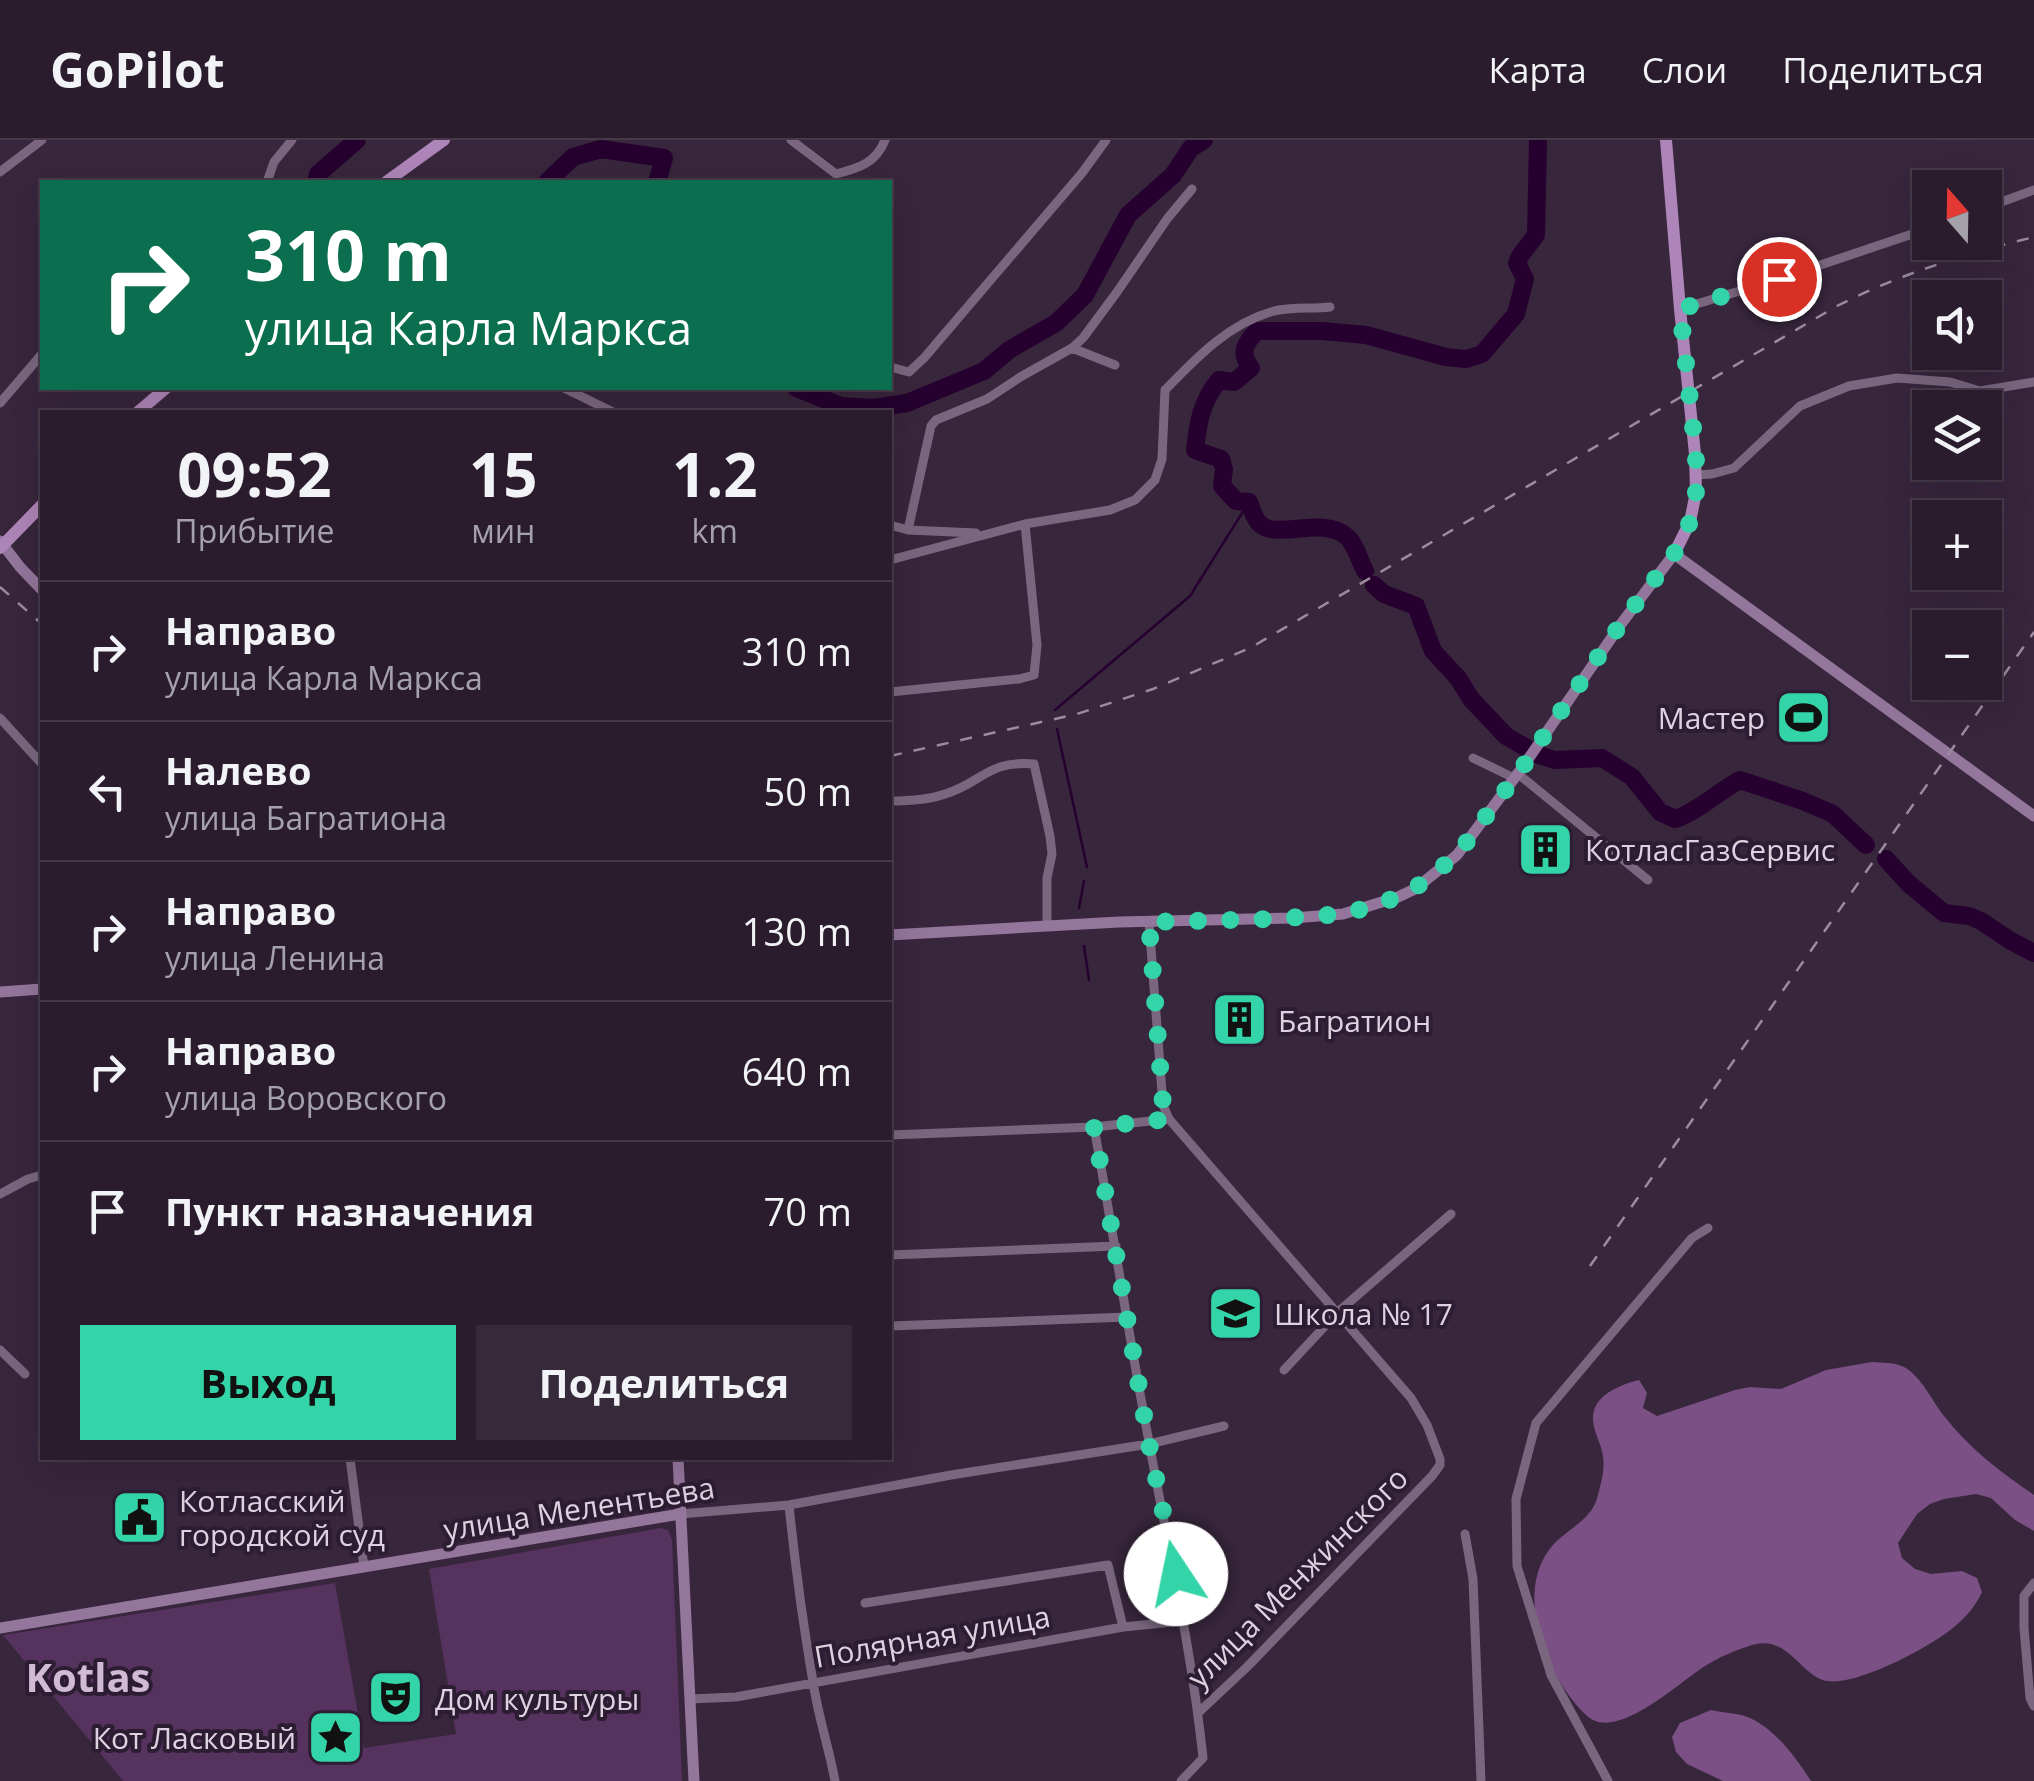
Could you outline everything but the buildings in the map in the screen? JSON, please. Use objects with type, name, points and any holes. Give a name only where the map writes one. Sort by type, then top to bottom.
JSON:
[{"type":"main road","points":[[389,180],[444,140]]},
{"type":"main road","points":[[892,934],[1343,914],[1414,889],[1457,855],[1674,554],[1690,522],[1696,475],[1666,140]]},
{"type":"main road","points":[[140,410],[164,390]]},
{"type":"main road","points":[[40,507],[1,544],[40,588]]},
{"type":"main road","points":[[1674,554],[2034,816]]},
{"type":"main road","points":[[2,987],[40,989]]},
{"type":"main road","points":[[678,1460],[694,1781]]},
{"type":"main road","name":"улица Мелентьева","points":[[0,1628],[680,1514]]},
{"type":"street","points":[[0,172],[42,140]]},
{"type":"street","points":[[268,180],[274,162],[292,140]]},
{"type":"street","points":[[790,140],[832,178],[863,166],[880,154],[885,140]]},
{"type":"street","points":[[892,368],[908,372],[924,358],[1082,174],[1106,140]]},
{"type":"street","points":[[908,530],[924,454],[936,420],[987,399],[1072,348],[1106,308],[1192,189]]},
{"type":"street","points":[[2002,202],[2034,190]]},
{"type":"street","points":[[1680,309],[1912,234]]},
{"type":"street","points":[[892,559],[1024,524],[1110,510],[1136,500],[1155,480],[1162,459],[1165,390],[1196,358],[1243,324],[1274,311],[1330,307]]},
{"type":"street","points":[[1072,348],[1115,365]]},
{"type":"street","points":[[0,403],[40,356]]},
{"type":"street","points":[[1696,475],[1734,468],[1800,406],[1849,386],[1897,378],[1950,382],[1980,391],[2034,382]]},
{"type":"street","points":[[568,390],[609,410]]},
{"type":"street","points":[[892,692],[1019,680],[1034,675],[1037,645],[1024,524]]},
{"type":"street","points":[[892,526],[908,530],[987,534]]},
{"type":"street","points":[[0,718],[40,762]]},
{"type":"street","points":[[1473,758],[1519,771],[1648,880]]},
{"type":"street","points":[[892,801],[947,794],[1005,764],[1034,764],[1052,854],[1047,878],[1047,926]]},
{"type":"street","points":[[1149,922],[1163,1104],[1169,1119],[1338,1312]]},
{"type":"street","points":[[892,1135],[1094,1127],[1169,1119]]},
{"type":"street","points":[[1094,1127],[1198,1712],[1203,1758],[1181,1781]]},
{"type":"street","points":[[0,1194],[40,1176]]},
{"type":"street","points":[[1284,1370],[1338,1312],[1451,1214]]},
{"type":"street","points":[[1608,1781],[1551,1675],[1516,1566],[1516,1499],[1536,1423],[1692,1238],[1708,1228]]},
{"type":"street","points":[[892,1255],[1116,1246]]},
{"type":"street","name":"улица Менжинского","points":[[1198,1712],[1247,1667],[1440,1465],[1427,1425],[1410,1398],[1338,1312]]},
{"type":"street","points":[[892,1326],[1127,1317]]},
{"type":"street","points":[[0,1350],[25,1374]]},
{"type":"street","name":"улица Мелентьева","points":[[680,1514],[789,1505],[951,1474],[1149,1444],[1224,1426]]},
{"type":"street","points":[[350,1460],[364,1567]]},
{"type":"street","points":[[789,1505],[813,1684],[836,1781]]},
{"type":"street","points":[[1465,1534],[1473,1578],[1481,1781]]},
{"type":"street","points":[[866,1603],[1108,1564],[1123,1627]]},
{"type":"street","points":[[2034,1583],[2024,1596],[2028,1678],[2034,1706]]},
{"type":"street","name":"Полярная улица","points":[[690,1700],[736,1697],[1123,1627],[1184,1621]]},
{"type":"shaded area","points":[[1872,1362],[1896,1364],[1910,1371],[1964,1439],[2034,1495],[2034,1531],[1991,1498],[1976,1494],[1930,1504],[1917,1514],[1898,1543],[1902,1558],[1915,1569],[1931,1574],[1962,1571],[1977,1578],[1982,1592],[1970,1611],[1928,1645],[1852,1679],[1823,1680],[1783,1649],[1764,1643],[1715,1660],[1631,1716],[1599,1722],[1586,1715],[1559,1681],[1548,1659],[1535,1613],[1535,1591],[1539,1569],[1549,1550],[1595,1504],[1603,1462],[1593,1421],[1601,1398],[1639,1380],[1647,1393],[1643,1408],[1657,1416],[1735,1390],[1781,1389],[1826,1370]]},
{"type":"shaded area","points":[[661,1528],[668,1530],[672,1540],[682,1781],[123,1781],[3,1635],[335,1583],[364,1748],[456,1734],[429,1569]]},
{"type":"shaded area","points":[[1711,1710],[1746,1716],[1759,1723],[1785,1745],[1811,1781],[1723,1781],[1687,1764],[1676,1752],[1672,1737],[1680,1723]]},
{"type":"waterway","points":[[316,180],[318,174],[357,140]]},
{"type":"waterway","points":[[801,390],[841,406],[873,408],[907,403],[984,371],[1009,350],[1056,323],[1085,295],[1128,215],[1173,175],[1191,148],[1204,140]]},
{"type":"waterway","points":[[1365,571],[1352,543],[1336,530],[1267,528],[1256,519],[1249,502],[1236,501],[1222,486],[1221,459],[1195,450],[1204,405],[1219,380],[1234,382],[1251,368],[1245,348],[1257,331],[1366,335],[1446,357],[1466,359],[1482,354],[1516,314],[1525,279],[1517,263],[1536,235],[1538,140]]},
{"type":"waterway","points":[[549,180],[573,157],[601,149],[664,158],[658,180]]},
{"type":"waterway","points":[[1055,710],[1190,596],[1249,502]]},
{"type":"waterway","points":[[1374,585],[1384,594],[1416,606],[1433,651],[1471,699],[1506,736],[1539,755],[1555,760],[1602,758],[1632,777],[1660,812],[1675,819],[1740,780],[1833,814],[1866,845]]},
{"type":"waterway","points":[[1057,729],[1087,867]]},
{"type":"waterway","points":[[1886,859],[1944,913],[1981,921],[2034,953]]},
{"type":"waterway","points":[[1079,908],[1084,881]]},
{"type":"waterway","points":[[1084,946],[1089,980]]},
{"type":"railway","points":[[892,756],[1077,714],[1153,689],[1250,648],[1837,306],[1933,266],[2034,237]]},
{"type":"railway","points":[[0,587],[40,622]]},
{"type":"railway","points":[[1590,1266],[2034,632]]},
{"type":"place","name":"Мастер","points":[[1804,717]]},
{"type":"place","name":"КотласГазСервис","points":[[1546,849]]},
{"type":"place","name":"Багратион","points":[[1239,1020]]},
{"type":"place","name":"Школа № 17","points":[[1235,1313]]},
{"type":"place","name":"Котласский городской суд","points":[[140,1517]]},
{"type":"place","name":"Дом культуры","points":[[396,1698]]},
{"type":"place","name":"Кот Ласковый","points":[[335,1737]]},
{"type":"district","name":"Kotlas","points":[[88,1676]]},
{"type":"route","points":[[1176,1574],[1149,1444],[1094,1127],[1169,1119],[1163,1104],[1149,922],[1343,914],[1414,889],[1457,855],[1674,554],[1690,522],[1696,492],[1696,454],[1680,309],[1779,279]]}]
